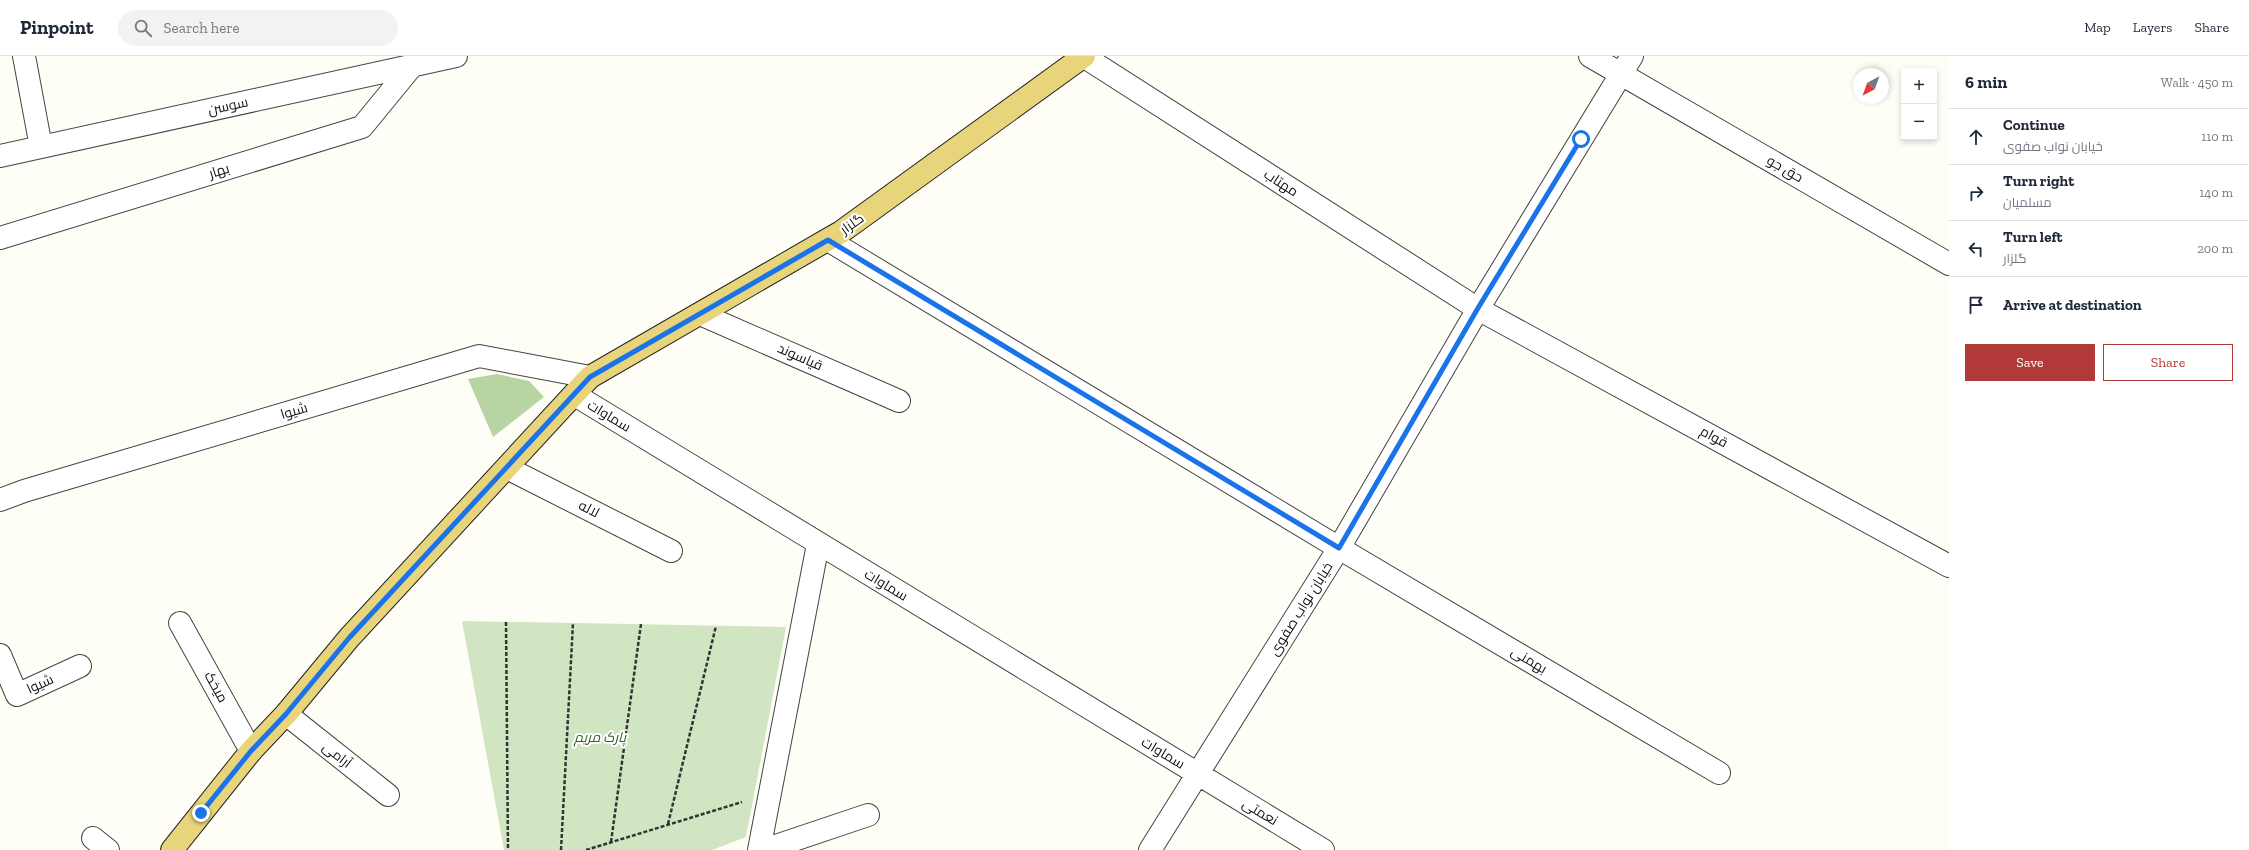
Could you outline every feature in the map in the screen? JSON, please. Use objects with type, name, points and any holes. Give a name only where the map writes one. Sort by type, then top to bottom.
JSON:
[{"type":"main road","name":"گلزار","points":[[172,850],[251,751],[286,714],[354,632],[575,395],[590,377],[841,232],[1084,56]]},
{"type":"street","points":[[24,56],[41,147]]},
{"type":"street","name":"سوسن","points":[[0,156],[456,56]]},
{"type":"street","name":"مهتاب","points":[[1084,56],[1478,308]]},
{"type":"street","name":"حق جو","points":[[1590,56],[1627,65],[1949,264]]},
{"type":"street","name":"خیابان نواب صفوی","points":[[1150,850],[1339,548],[1478,308],[1627,65]]},
{"type":"street","name":"بهار","points":[[0,238],[362,127],[412,66]]},
{"type":"street","name":"بهمنی","points":[[828,240],[1339,548],[1719,773]]},
{"type":"street","name":"قوام","points":[[1478,308],[1949,566]]},
{"type":"street","name":"قیاسوند","points":[[700,314],[899,401]]},
{"type":"street","name":"شیوا","points":[[0,500],[39,486],[479,356],[590,377]]},
{"type":"street","name":"سماوات","points":[[575,395],[1198,774]]},
{"type":"street","name":"لاله","points":[[506,468],[671,551]]},
{"type":"street","points":[[759,850],[818,544]]},
{"type":"street","name":"میخک","points":[[180,623],[251,751]]},
{"type":"street","name":"شیوا","points":[[0,655],[17,694],[80,666]]},
{"type":"street","name":"آرامی","points":[[286,714],[388,795]]},
{"type":"street","name":"نعمتی","points":[[1198,774],[1324,850]]},
{"type":"street","points":[[764,850],[868,815]]},
{"type":"path","points":[[506,622],[508,850]]},
{"type":"path","points":[[561,850],[573,623]]},
{"type":"path","points":[[611,842],[641,624]]},
{"type":"path","points":[[668,824],[716,626]]},
{"type":"path","points":[[586,850],[668,824],[770,795]]},
{"type":"green space","points":[[497,374],[529,381],[544,397],[493,437],[468,379]]},
{"type":"green space","name":"پارک مریم","points":[[462,621],[786,627],[746,837],[712,850],[504,850]]},
{"type":"route","points":[[201,813],[251,751],[286,714],[349,638],[590,377],[828,240],[1339,548],[1478,308],[1581,139]]}]
